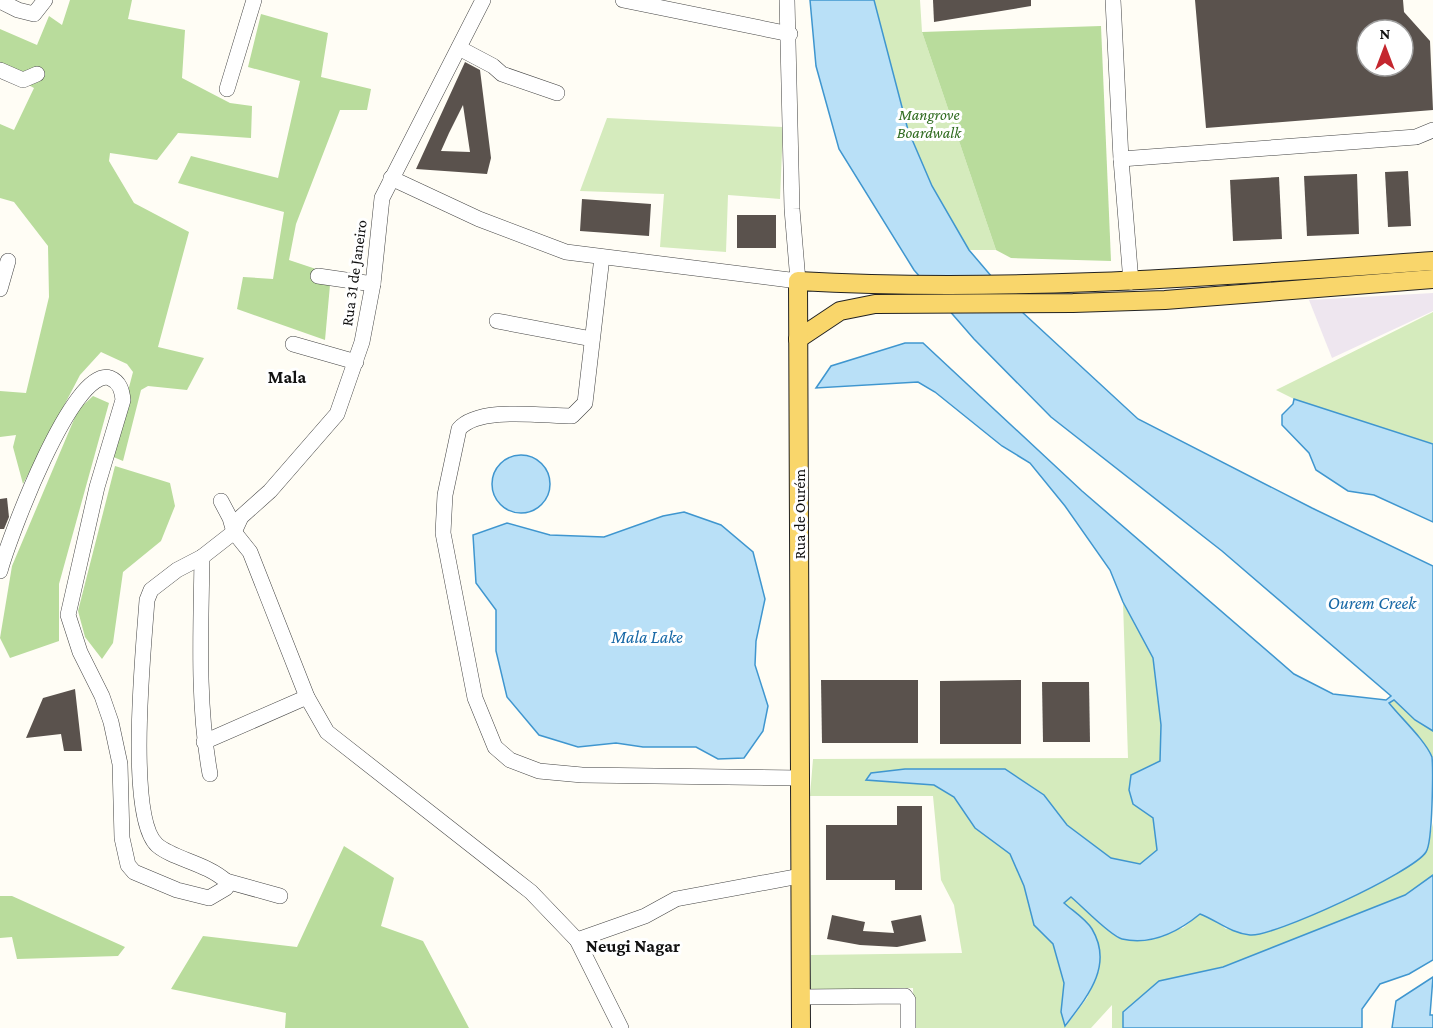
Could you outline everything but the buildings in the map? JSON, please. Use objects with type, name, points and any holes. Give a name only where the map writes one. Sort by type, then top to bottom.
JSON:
[{"type":"main road","points":[[798,339],[840,311],[875,304],[1072,303],[1190,287],[1433,261]]},
{"type":"main road","points":[[798,281],[874,285],[1131,282],[1190,287],[1433,279]]},
{"type":"main road","name":"Rua de Ourém","points":[[798,281],[801,1028]]},
{"type":"street","points":[[0,1],[18,10],[34,14],[45,0]]},
{"type":"street","points":[[227,89],[254,0]]},
{"type":"street","name":"Rua 31 de Janeiro","points":[[280,896],[226,881],[217,872],[157,845],[148,831],[140,784],[141,691],[147,600],[151,590],[202,557],[234,532],[241,517],[270,491],[336,414],[356,362],[373,284],[382,198],[483,0]]},
{"type":"street","points":[[623,0],[649,3],[790,34]]},
{"type":"street","name":"Rua de Ourém","points":[[788,0],[792,209],[798,281]]},
{"type":"street","points":[[1113,0],[1121,159],[1131,282]]},
{"type":"street","points":[[459,48],[494,66],[502,74],[557,93]]},
{"type":"street","points":[[0,70],[23,80],[37,74]]},
{"type":"street","points":[[1121,159],[1416,137],[1433,130]]},
{"type":"street","points":[[391,177],[479,219],[566,252],[798,281]]},
{"type":"street","points":[[602,257],[585,403],[572,416],[482,415],[465,423],[459,429],[445,495],[443,533],[475,698],[495,747],[510,760],[539,771],[582,775],[800,778]]},
{"type":"street","points":[[0,289],[8,261]]},
{"type":"street","points":[[318,276],[373,284]]},
{"type":"street","points":[[497,321],[592,339]]},
{"type":"street","points":[[292,344],[356,362]]},
{"type":"street","points":[[0,571],[54,435],[82,391],[94,379],[107,377],[113,380],[121,388],[123,400],[98,487],[68,615],[80,652],[102,696],[111,723],[120,764],[122,837],[128,865],[134,872],[145,877],[177,890],[209,898],[226,888],[226,881]]},
{"type":"street","points":[[220,501],[230,518],[234,532],[250,552],[307,697],[327,732],[531,892],[577,940],[621,1028]]},
{"type":"street","points":[[202,557],[204,742],[210,774]]},
{"type":"street","points":[[204,742],[307,697]]},
{"type":"street","points":[[577,940],[645,916],[676,899],[800,876]]},
{"type":"street","points":[[801,998],[905,996],[908,1000],[908,1028]]},
{"type":"shaded area","points":[[1433,293],[1433,311],[1332,358],[1309,300]]},
{"type":"green space","points":[[70,0],[132,0],[128,19],[185,30],[182,78],[230,103],[252,106],[251,138],[178,133],[157,160],[110,153],[109,161],[134,203],[189,232],[158,347],[204,358],[187,390],[148,386],[141,390],[123,461],[111,456],[133,372],[127,364],[101,352],[80,375],[23,484],[13,447],[16,435],[0,437],[0,391],[26,393],[49,297],[48,246],[14,202],[0,198],[0,124],[14,130],[34,88],[0,69],[0,29],[37,45],[49,16],[62,25]]},
{"type":"green space","name":"Mangrove Boardwalk","points":[[874,0],[920,0],[922,32],[996,250],[969,250],[932,186],[908,130]]},
{"type":"green space","points":[[261,14],[328,33],[321,77],[371,89],[367,110],[340,110],[296,224],[289,260],[331,274],[325,340],[237,309],[243,277],[273,279],[284,212],[178,183],[191,156],[278,178],[300,81],[248,67]]},
{"type":"green space","points":[[1101,26],[1111,261],[1011,258],[996,250],[922,32]]},
{"type":"green space","points":[[607,118],[783,127],[780,199],[728,195],[726,252],[660,247],[664,194],[580,191]]},
{"type":"green space","points":[[1433,312],[1433,444],[1294,399],[1276,390]]},
{"type":"green space","points":[[93,396],[109,403],[59,584],[59,641],[10,658],[0,638],[12,566],[78,410]]},
{"type":"green space","points":[[115,466],[170,483],[175,506],[161,541],[123,572],[113,643],[102,659],[85,637],[78,611]]},
{"type":"green space","points":[[1123,602],[1153,658],[1161,725],[1160,761],[1131,776],[1129,790],[1153,818],[1157,850],[1140,864],[1111,858],[1067,825],[1044,795],[1005,769],[867,780],[934,785],[954,797],[975,828],[1010,854],[1024,886],[1034,925],[1053,944],[1064,983],[1061,1012],[1066,1026],[1087,998],[1099,971],[1091,927],[1064,903],[1071,897],[1120,939],[1183,928],[1200,914],[1214,919],[1226,929],[1426,852],[1433,823],[1433,875],[1405,895],[1223,967],[1159,981],[1123,1012],[1123,1028],[1112,1028],[1112,1005],[1091,1028],[914,1028],[913,988],[810,990],[811,955],[962,953],[954,905],[941,880],[933,796],[810,796],[813,759],[1128,758]]},
{"type":"green space","points":[[1393,699],[1415,720],[1433,731],[1433,758],[1389,703]]},
{"type":"green space","points":[[344,846],[394,878],[381,926],[423,941],[469,1028],[285,1028],[286,1013],[171,989],[203,936],[297,947]]},
{"type":"green space","points":[[0,896],[12,896],[125,947],[118,956],[17,959],[12,937],[0,938]]},
{"type":"water","name":"Ourem Creek","points":[[810,0],[874,0],[908,130],[932,186],[969,250],[1021,311],[1138,419],[1312,508],[1433,566],[1433,731],[1415,720],[1394,700],[1389,703],[1418,736],[1432,757],[1431,820],[1426,852],[1416,861],[1371,888],[1285,926],[1250,935],[1230,929],[1200,914],[1174,932],[1164,936],[1144,941],[1122,939],[1103,927],[1071,897],[1064,903],[1083,918],[1092,929],[1100,956],[1095,981],[1082,1004],[1065,1026],[1061,1012],[1064,983],[1053,944],[1034,925],[1024,886],[1010,854],[975,828],[954,797],[934,785],[866,780],[871,773],[905,769],[1005,769],[1044,795],[1067,825],[1111,858],[1140,864],[1157,850],[1153,818],[1133,804],[1129,790],[1131,775],[1160,761],[1161,725],[1153,658],[1123,602],[1110,570],[1065,506],[1030,463],[1002,446],[935,392],[918,382],[816,388],[831,366],[905,343],[923,343],[1082,491],[1294,674],[1333,694],[1386,700],[1391,696],[1222,551],[1051,417],[974,339],[914,270],[839,149],[816,66]]},
{"type":"water","points":[[1294,399],[1433,444],[1433,522],[1374,495],[1348,491],[1316,470],[1309,453],[1282,425],[1282,415],[1293,404]]},
{"type":"water","points":[[515,455],[527,455],[542,463],[550,478],[550,490],[542,505],[527,513],[515,513],[500,505],[492,490],[492,478],[500,463]]},
{"type":"water","name":"Mala Lake","points":[[684,512],[721,525],[753,552],[765,599],[756,641],[755,665],[768,706],[763,731],[744,758],[718,759],[696,747],[643,747],[616,743],[578,747],[539,735],[507,697],[496,651],[496,610],[476,583],[473,535],[507,523],[550,535],[604,537],[663,516]]},
{"type":"water","points":[[1433,875],[1433,960],[1409,974],[1380,984],[1362,1009],[1362,1028],[1123,1028],[1123,1012],[1159,981],[1223,967],[1405,895]]},
{"type":"water","points":[[1433,977],[1430,1015],[1433,1015],[1433,1028],[1392,1028],[1396,1001]]},
{"type":"district","name":"Mala","points":[[287,377]]},
{"type":"district","name":"Neugi Nagar","points":[[633,946]]}]
